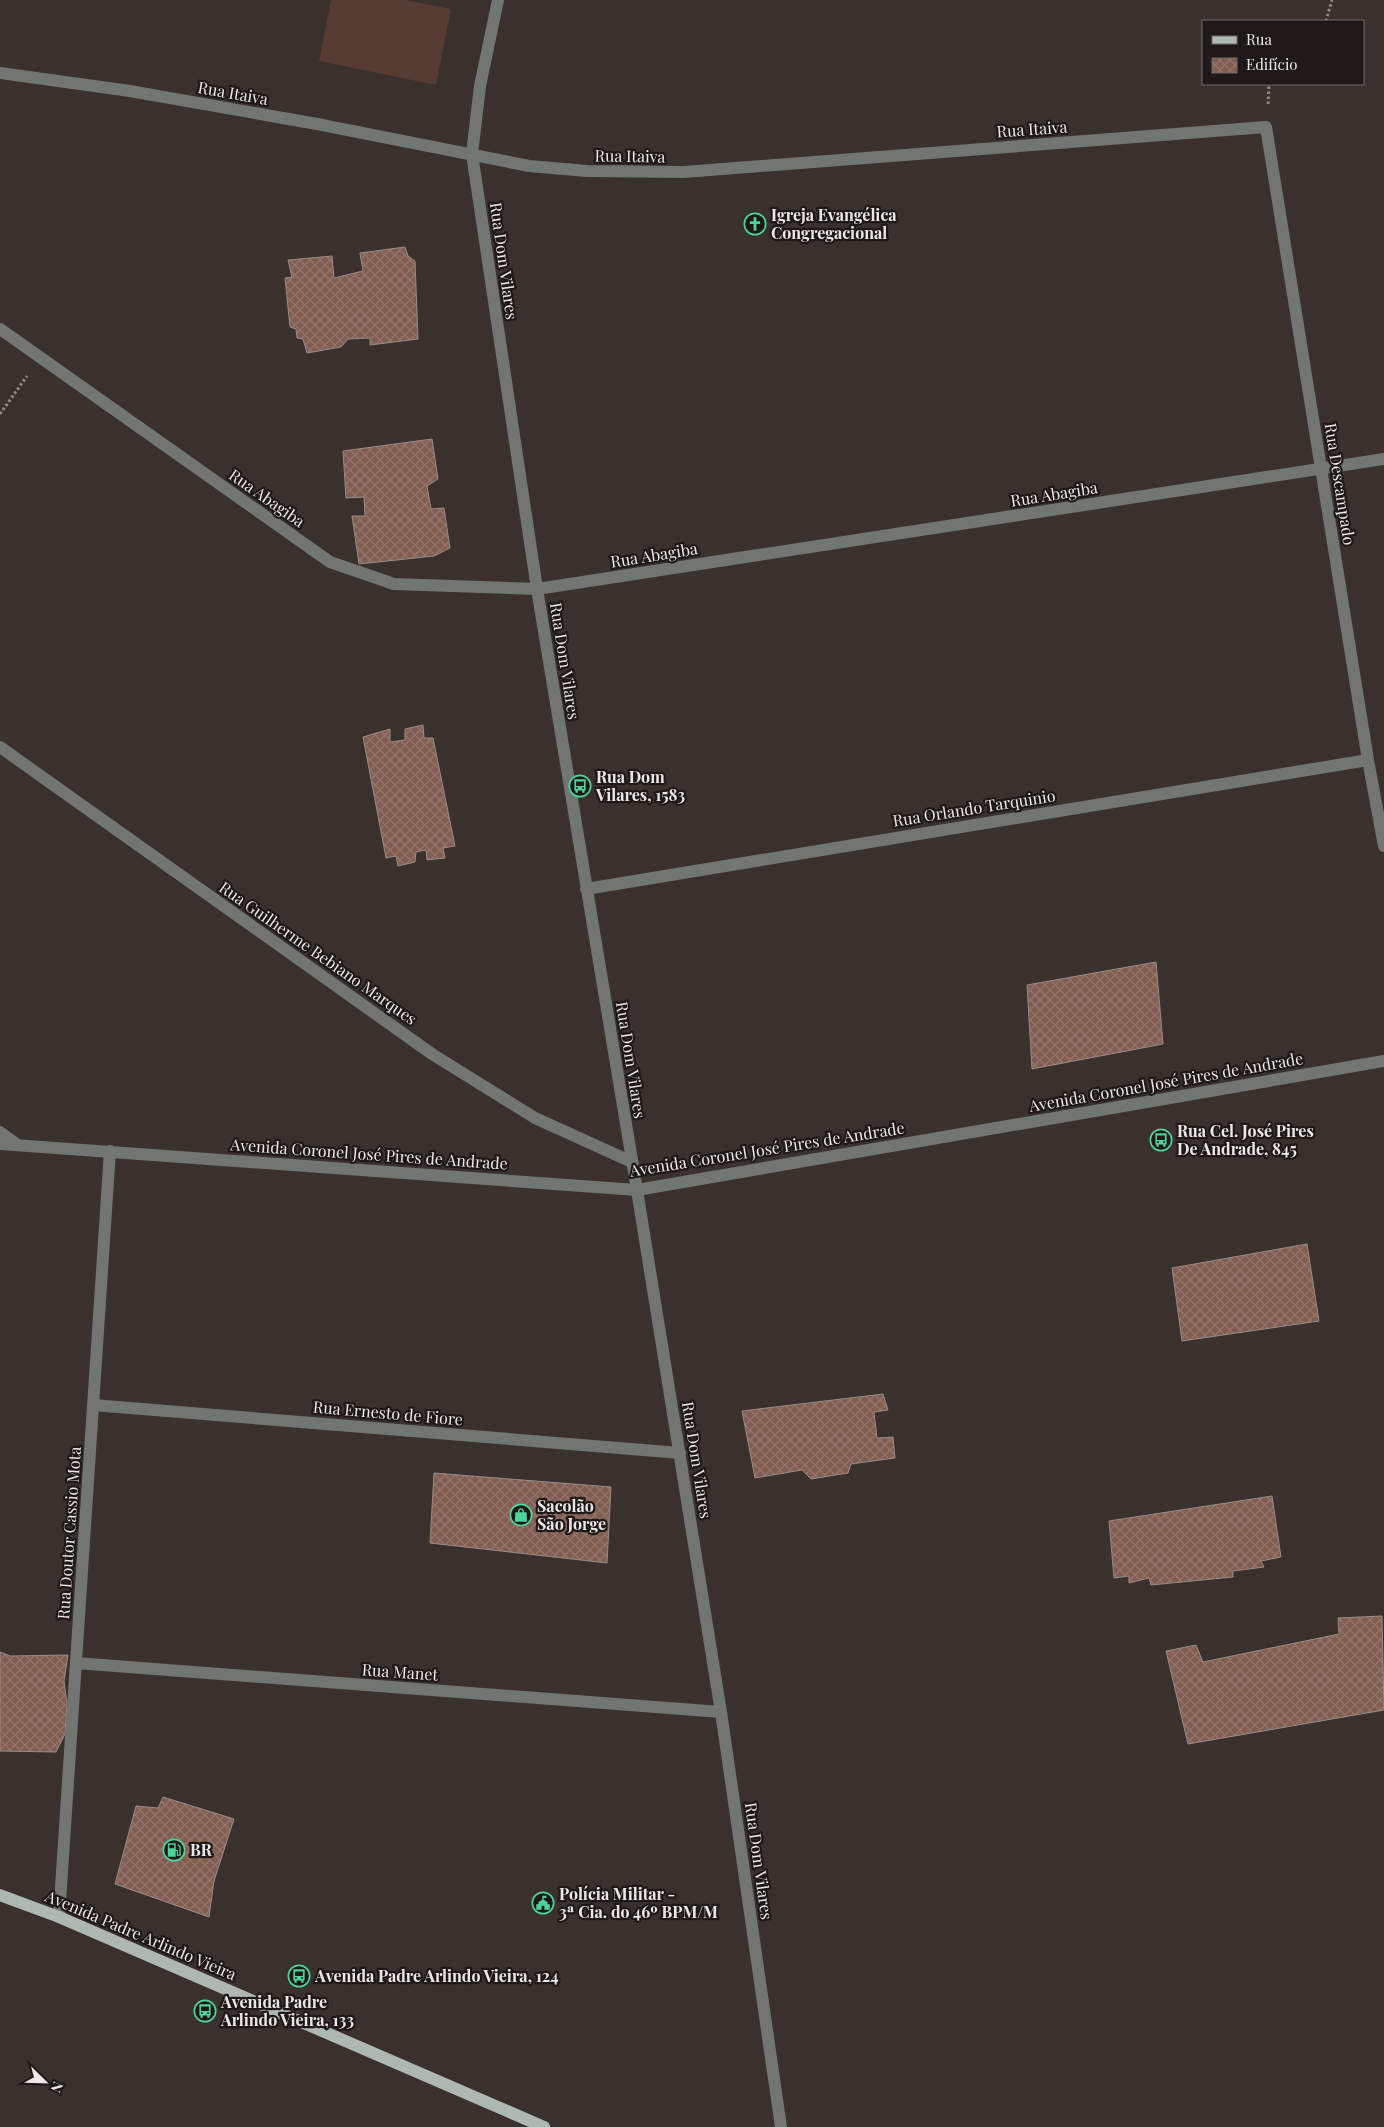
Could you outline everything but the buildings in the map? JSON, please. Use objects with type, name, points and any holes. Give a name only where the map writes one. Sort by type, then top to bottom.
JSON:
[{"type":"main road","name":"Avenida Padre Arlindo Vieira","points":[[0,1895],[60,1917],[544,2127]]},
{"type":"street","name":"Rua Dom Vilares","points":[[498,0],[480,86],[472,154],[537,589],[637,1190],[721,1712],[781,2127]]},
{"type":"street","name":"Rua Itaiva","points":[[0,73],[130,92],[529,166],[587,172],[684,172],[1266,127]]},
{"type":"street","name":"Rua Descampado","points":[[1266,127],[1368,760],[1381,806],[1384,846]]},
{"type":"street","name":"Rua Abagiba","points":[[0,328],[330,562],[394,584],[537,589],[1384,459]]},
{"type":"street","name":"Rua Guilherme Bebiano Marques","points":[[0,747],[432,1054],[535,1118],[632,1162]]},
{"type":"street","name":"Rua Orlando Tarquinio","points":[[586,889],[1368,760]]},
{"type":"street","name":"Avenida Coronel José Pires de Andrade","points":[[0,1144],[637,1190],[1384,1060]]},
{"type":"street","points":[[0,1132],[18,1145]]},
{"type":"street","name":"Rua Doutor Cassio Mota","points":[[60,1917],[110,1151]]},
{"type":"street","name":"Rua Ernesto de Fiore","points":[[93,1405],[680,1453]]},
{"type":"street","name":"Rua Manet","points":[[76,1663],[721,1712]]},
{"type":"path","points":[[1326,20],[1332,0]]},
{"type":"path","points":[[0,414],[40,357]]},
{"type":"shaded area","points":[[331,0],[405,0],[451,9],[436,85],[319,61]]},
{"type":"place","name":"Igreja Evangélica Congregacional","points":[[755,224]]},
{"type":"place","name":"Rua Dom Vilares, 1583","points":[[580,786]]},
{"type":"place","name":"Rua Cel. José Pires De Andrade, 845","points":[[1161,1140]]},
{"type":"place","name":"Sacolão São Jorge","points":[[521,1515]]},
{"type":"place","name":"BR","points":[[174,1850]]},
{"type":"place","name":"Polícia Militar - 3ª Cia. do 46º BPM/M","points":[[543,1903]]},
{"type":"place","name":"Avenida Padre Arlindo Vieira, 124","points":[[299,1976]]},
{"type":"place","name":"Avenida Padre Arlindo Vieira, 133","points":[[205,2011]]}]
